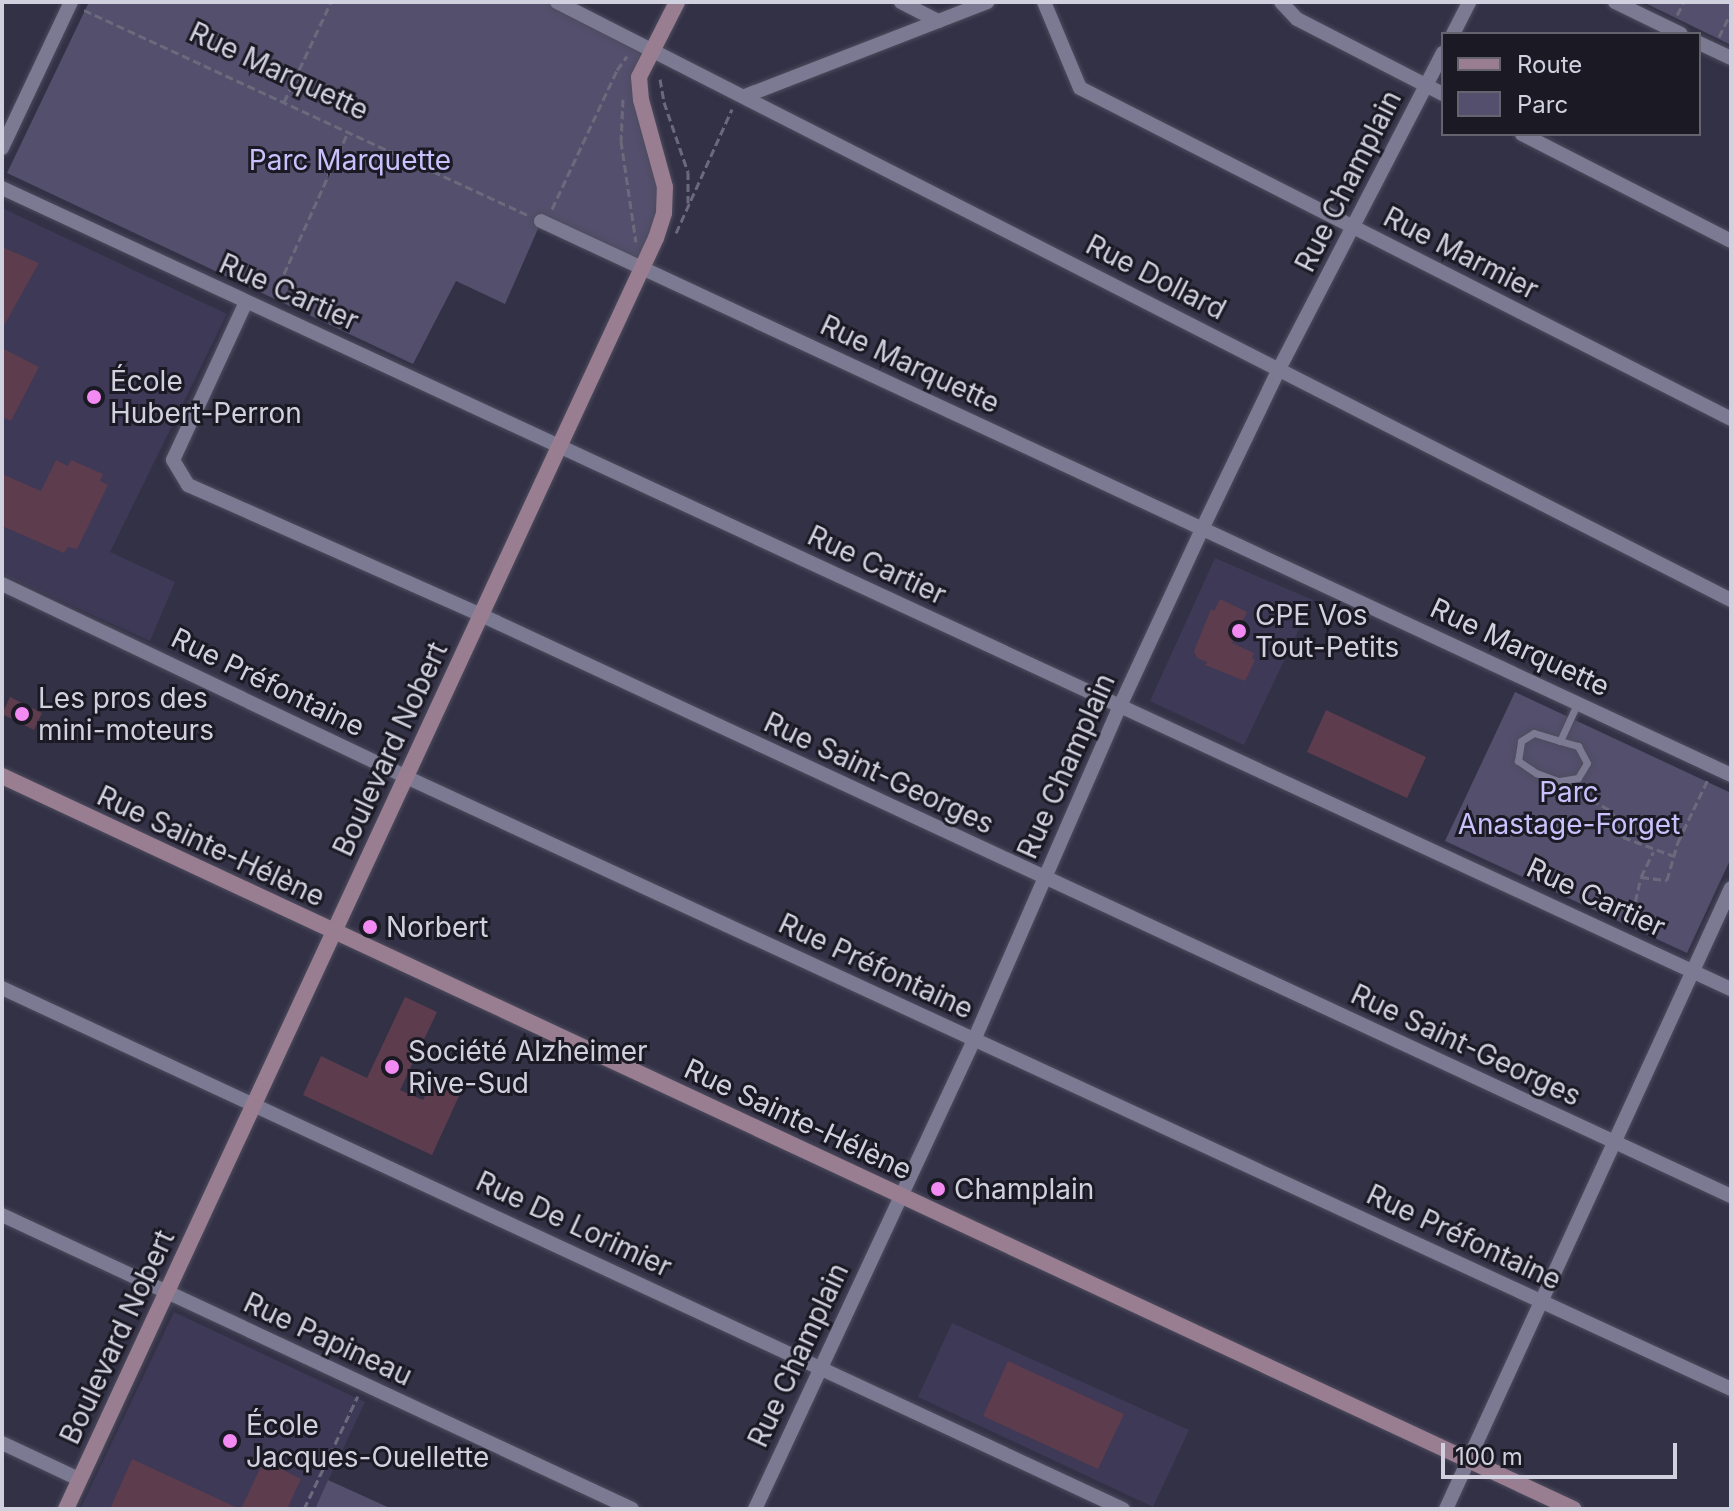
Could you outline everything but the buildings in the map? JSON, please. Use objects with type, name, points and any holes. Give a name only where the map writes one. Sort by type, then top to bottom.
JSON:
[{"type":"street","points":[[2,148],[69,2]]},
{"type":"street","name":"Rue Dollard","points":[[557,2],[1731,600]]},
{"type":"street","name":"Boulevard Nobert","points":[[66,1509],[642,270],[664,213],[665,187],[641,100],[639,77],[646,46],[677,2]]},
{"type":"street","points":[[901,2],[938,21]]},
{"type":"street","points":[[745,96],[987,2]]},
{"type":"street","name":"Rue Marmier","points":[[1044,2],[1080,88],[1731,419]]},
{"type":"street","points":[[1281,2],[1297,19],[1441,93]]},
{"type":"street","points":[[1454,32],[1469,2]]},
{"type":"street","points":[[1615,2],[1677,32]]},
{"type":"street","points":[[1701,44],[1731,58]]},
{"type":"street","name":"Rue Champlain","points":[[755,1509],[974,1040],[1120,706],[1203,527],[1279,369],[1441,57]]},
{"type":"street","points":[[1526,136],[1731,241]]},
{"type":"street","name":"Rue Cartier","points":[[2,188],[1731,989]]},
{"type":"street","name":"Rue Marquette","points":[[541,221],[1731,775]]},
{"type":"street","name":"Rue Saint-Georges","points":[[246,302],[173,460],[188,485],[481,615],[1731,1196]]},
{"type":"street","name":"Rue Préfontaine","points":[[2,584],[406,777],[1731,1389]]},
{"type":"street","name":"Rue Sainte-Hélène","points":[[2,776],[1573,1509]]},
{"type":"street","points":[[1446,1509],[1731,888]]},
{"type":"street","name":"Rue De Lorimier","points":[[2,988],[1123,1509]]},
{"type":"street","name":"Rue Papineau","points":[[2,1215],[632,1509]]},
{"type":"street","points":[[2,1443],[79,1479]]},
{"type":"lane","points":[[1560,741],[1578,702]]},
{"type":"lane","points":[[1534,733],[1560,741],[1578,746],[1587,763],[1578,778],[1558,781],[1536,773],[1518,761],[1521,741],[1534,733]]},
{"type":"path","name":"Rue Marquette","points":[[69,2],[541,221]]},
{"type":"path","points":[[284,102],[331,2]]},
{"type":"path","points":[[1714,50],[1731,12]]},
{"type":"path","points":[[629,66],[646,46]]},
{"type":"path","points":[[541,221],[553,209],[617,70],[627,56]]},
{"type":"path","points":[[660,79],[664,102],[688,172],[688,206]]},
{"type":"path","points":[[624,89],[621,141],[642,270]]},
{"type":"path","points":[[675,234],[733,106]]},
{"type":"path","points":[[267,311],[348,132]]},
{"type":"path","points":[[1641,877],[1667,880],[1674,856],[1713,766]]},
{"type":"path","points":[[1578,778],[1581,794],[1612,811],[1623,837],[1674,856]]},
{"type":"path","points":[[1626,940],[1641,877],[1654,851]]},
{"type":"path","points":[[304,1509],[363,1386]]},
{"type":"shaded area","name":"École Hubert-Perron","points":[[2,208],[227,314],[110,552],[175,582],[150,641],[2,574]]},
{"type":"shaded area","name":"CPE Vos Tout-Petits","points":[[1215,558],[1313,600],[1244,745],[1150,701]]},
{"type":"shaded area","name":"École Jacques-Ouellette","points":[[174,1312],[365,1402],[315,1509],[80,1509]]},
{"type":"shaded area","points":[[952,1323],[1189,1430],[1153,1507],[918,1397]]},
{"type":"green space","name":"Parc Marquette","points":[[89,2],[548,2],[653,50],[634,85],[658,175],[656,238],[642,270],[541,222],[505,304],[456,281],[413,364],[7,173]]},
{"type":"green space","points":[[1643,2],[1731,2],[1731,45]]},
{"type":"green space","name":"Parc Anastage-Forget","points":[[1515,692],[1731,793],[1731,858],[1687,953],[1445,841]]},
{"type":"green space","points":[[328,1480],[392,1509],[315,1509]]},
{"type":"place","name":"École Hubert-Perron","points":[[94,397]]},
{"type":"place","name":"CPE Vos Tout-Petits","points":[[1239,631]]},
{"type":"place","name":"Les pros des mini-moteurs","points":[[22,714]]},
{"type":"place","name":"Norbert","points":[[370,927]]},
{"type":"place","name":"Société Alzheimer Rive-Sud","points":[[392,1067]]},
{"type":"place","name":"Champlain","points":[[938,1189]]},
{"type":"place","name":"École Jacques-Ouellette","points":[[230,1441]]}]
